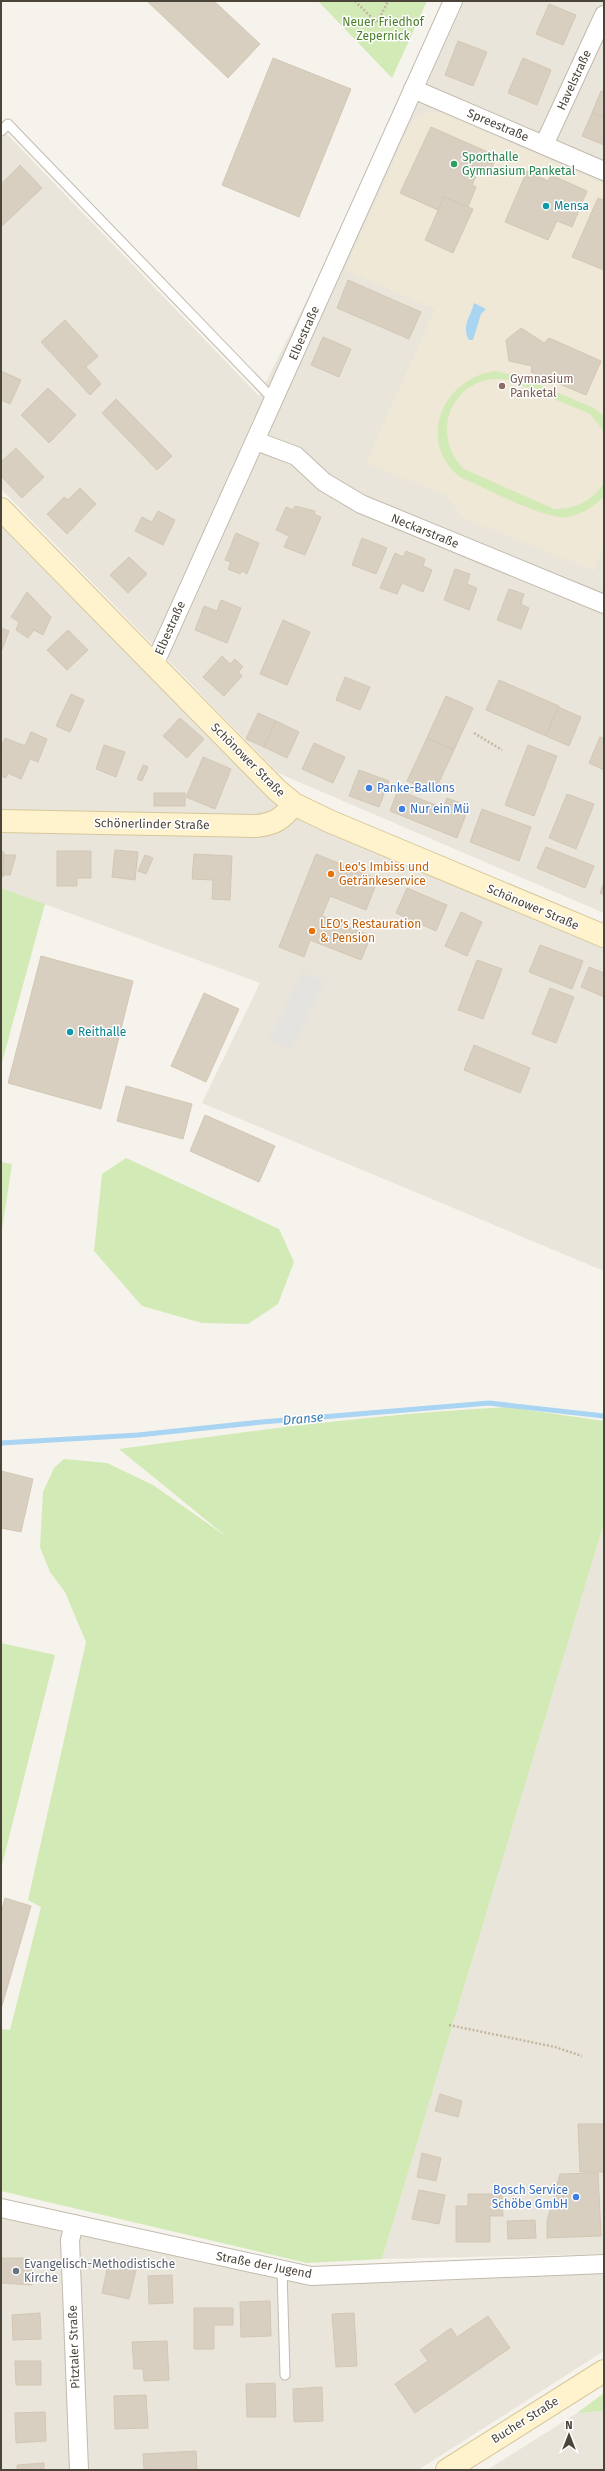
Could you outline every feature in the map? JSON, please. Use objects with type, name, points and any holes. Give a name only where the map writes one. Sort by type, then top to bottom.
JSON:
[{"type":"street","name":"Elbestraße","points":[[154,665],[453,1]]},
{"type":"street","name":"Havelstraße","points":[[544,145],[604,15]]},
{"type":"street","name":"Spreestraße","points":[[413,89],[604,171]]},
{"type":"street","name":"Neckarstraße","points":[[256,441],[296,456],[324,482],[361,504],[604,604]]},
{"type":"street","name":"Schönower Straße","points":[[1,509],[277,790],[294,804],[383,844],[604,936]]},
{"type":"street","name":"Schönerlinder Straße","points":[[1,821],[256,826],[277,822],[283,818],[294,804]]},
{"type":"street","name":"Straße der Jugend","points":[[1,2208],[312,2276],[604,2264]]},
{"type":"street","name":"Pitztaler Straße","points":[[74,2224],[70,2240],[79,2470]]},
{"type":"street","name":"Bucher Straße","points":[[447,2470],[604,2371]]},
{"type":"lane","points":[[1,131],[8,124],[274,400]]},
{"type":"lane","points":[[282,2270],[285,2375]]},
{"type":"path","points":[[355,1],[377,23],[388,1]]},
{"type":"path","points":[[474,733],[502,750]]},
{"type":"path","points":[[449,2025],[555,2047],[582,2056]]},
{"type":"shaded area","points":[[442,1],[604,1],[604,913],[278,773],[1,489],[1,128],[259,396],[331,252]]},
{"type":"shaded area","name":"Gymnasium Panketal","points":[[429,112],[442,113],[604,184],[604,548],[594,571],[462,517],[447,496],[366,463],[435,309],[345,270],[409,127],[417,116]]},
{"type":"shaded area","points":[[1,520],[272,799],[604,945],[604,1271],[202,1103],[260,983],[1,888]]},
{"type":"shaded area","points":[[302,972],[324,982],[291,1050],[269,1040]]},
{"type":"shaded area","points":[[604,1523],[604,2254],[382,2259]]},
{"type":"shaded area","points":[[1,2213],[310,2284],[604,2272],[604,2351],[418,2470],[1,2470]]},
{"type":"shaded area","points":[[604,2411],[604,2470],[487,2470],[577,2413]]},
{"type":"green space","name":"Neuer Friedhof Zepernick","points":[[318,1],[427,1],[392,78]]},
{"type":"green space","points":[[496,371],[520,377],[594,408],[604,416],[604,431],[590,414],[509,380],[490,379],[474,384],[461,394],[452,406],[448,422],[448,438],[453,454],[464,469],[554,509],[576,506],[582,503],[594,495],[604,483],[604,496],[592,507],[567,517],[557,517],[514,502],[460,477],[446,463],[439,447],[438,430],[441,413],[449,398],[462,385],[477,376]]},
{"type":"green space","points":[[1,888],[45,904],[1,1066]]},
{"type":"green space","points":[[126,1158],[279,1229],[294,1262],[278,1304],[248,1324],[202,1323],[142,1306],[94,1251],[102,1174]]},
{"type":"green space","points":[[1,1162],[12,1164],[1,1236]]},
{"type":"green space","points":[[507,1407],[604,1421],[604,1523],[382,2259],[307,2263],[1,2191],[1,2029],[10,2030],[41,1907],[28,1900],[86,1642],[65,1592],[50,1572],[40,1547],[43,1492],[54,1468],[64,1459],[107,1463],[153,1485],[227,1537],[119,1449],[361,1419]]},
{"type":"green space","points":[[1,1643],[55,1655],[1,1869]]},
{"type":"green space","points":[[604,2393],[604,2411],[577,2413]]},
{"type":"water","points":[[474,303],[486,309],[481,314],[473,340],[469,340],[466,325]]},
{"type":"building","points":[[147,1],[214,1],[260,44],[228,78]]},
{"type":"building","points":[[549,4],[576,15],[563,45],[536,34]]},
{"type":"building","points":[[458,41],[487,52],[473,86],[445,75]]},
{"type":"building","points":[[273,58],[351,89],[299,217],[222,185]]},
{"type":"building","points":[[523,58],[551,70],[537,105],[508,93]]},
{"type":"building","points":[[601,91],[604,92],[604,117],[592,113]]},
{"type":"building","points":[[592,113],[604,117],[604,145],[582,136]]},
{"type":"building","name":"Sporthalle Gymnasium Panketal","points":[[431,127],[497,156],[488,176],[478,172],[472,185],[476,187],[468,207],[444,197],[438,210],[400,193]]},
{"type":"building","points":[[20,165],[42,188],[1,227],[1,184]]},
{"type":"building","name":"Mensa","points":[[527,171],[548,181],[551,175],[587,191],[572,227],[557,221],[548,240],[505,222]]},
{"type":"building","points":[[444,197],[473,209],[453,253],[425,240]]},
{"type":"building","points":[[598,198],[604,200],[604,270],[572,257]]},
{"type":"building","points":[[348,280],[421,312],[409,339],[337,308]]},
{"type":"building","points":[[65,320],[98,356],[86,367],[101,384],[90,395],[41,342]]},
{"type":"building","points":[[521,328],[544,343],[549,338],[601,361],[586,395],[531,372],[532,366],[509,361],[506,340]]},
{"type":"building","points":[[323,337],[351,349],[339,377],[311,365]]},
{"type":"building","points":[[1,371],[21,380],[10,404],[1,400]]},
{"type":"building","points":[[48,388],[76,415],[49,443],[21,415]]},
{"type":"building","points":[[116,399],[172,456],[157,470],[102,413]]},
{"type":"building","points":[[16,448],[44,477],[22,498],[1,476],[1,462]]},
{"type":"building","points":[[80,488],[96,504],[67,534],[47,514],[64,497],[68,500]]},
{"type":"building","points":[[295,506],[315,511],[314,514],[321,517],[305,555],[284,547],[289,536],[276,530],[286,507],[293,510]]},
{"type":"building","points":[[158,511],[175,520],[163,545],[135,531],[142,517],[152,522]]},
{"type":"building","points":[[236,533],[259,543],[247,574],[242,571],[240,574],[228,569],[231,562],[225,560]]},
{"type":"building","points":[[362,538],[387,548],[376,574],[352,565]]},
{"type":"building","points":[[406,551],[425,559],[423,566],[432,570],[423,592],[402,583],[397,594],[380,588],[395,553],[403,557]]},
{"type":"building","points":[[129,557],[147,574],[128,593],[110,575]]},
{"type":"building","points":[[455,569],[470,574],[467,584],[477,588],[469,610],[444,600]]},
{"type":"building","points":[[509,589],[524,594],[521,604],[529,608],[521,629],[497,620]]},
{"type":"building","points":[[27,592],[51,617],[43,635],[34,630],[28,638],[16,630],[19,622],[11,617]]},
{"type":"building","points":[[221,600],[241,608],[227,643],[195,630],[204,606],[217,611]]},
{"type":"building","points":[[283,620],[310,632],[287,685],[260,674]]},
{"type":"building","points":[[1,628],[9,631],[1,652]]},
{"type":"building","points":[[68,630],[88,650],[67,670],[47,650]]},
{"type":"building","points":[[222,656],[230,664],[235,659],[243,667],[238,672],[242,676],[224,696],[203,677]]},
{"type":"building","points":[[345,677],[370,687],[360,710],[336,700]]},
{"type":"building","points":[[499,680],[559,706],[546,736],[486,710]]},
{"type":"building","points":[[71,694],[84,700],[70,732],[56,726]]},
{"type":"building","points":[[446,696],[473,708],[454,750],[427,738]]},
{"type":"building","points":[[558,707],[581,717],[569,746],[546,736]]},
{"type":"building","points":[[258,713],[276,721],[264,747],[246,739]]},
{"type":"building","points":[[180,718],[204,739],[187,758],[163,736]]},
{"type":"building","points":[[276,721],[299,732],[287,758],[264,747]]},
{"type":"building","points":[[31,732],[47,739],[38,762],[30,759],[21,779],[8,773],[6,778],[1,776],[1,747],[5,738],[25,746]]},
{"type":"building","points":[[600,737],[604,739],[604,770],[589,763]]},
{"type":"building","points":[[427,738],[454,750],[434,793],[407,781]]},
{"type":"building","points":[[314,743],[345,757],[333,783],[302,769]]},
{"type":"building","points":[[104,745],[125,752],[116,777],[96,769]]},
{"type":"building","points":[[528,745],[557,756],[534,816],[505,805]]},
{"type":"building","points":[[203,757],[231,769],[215,809],[186,797]]},
{"type":"building","points":[[143,765],[148,767],[142,781],[137,779]]},
{"type":"building","name":"Panke-Ballons","points":[[359,770],[389,781],[379,807],[349,796]]},
{"type":"building","points":[[398,790],[443,808],[447,798],[466,805],[465,817],[457,838],[390,811]]},
{"type":"building","points":[[154,793],[185,793],[185,806],[154,806]]},
{"type":"building","points":[[567,794],[594,804],[576,849],[549,838]]},
{"type":"building","points":[[482,809],[531,827],[519,861],[470,842]]},
{"type":"building","points":[[546,847],[594,866],[585,888],[537,868]]},
{"type":"building","points":[[115,850],[138,852],[135,880],[112,877]]},
{"type":"building","points":[[57,851],[91,851],[91,878],[77,878],[77,886],[57,886]]},
{"type":"building","points":[[1,852],[4,852],[3,877],[1,877]]},
{"type":"building","points":[[194,854],[232,856],[230,900],[212,899],[213,880],[192,879]]},
{"type":"building","points":[[316,854],[378,879],[366,910],[330,896],[322,916],[371,936],[361,960],[310,940],[304,957],[279,947]]},
{"type":"building","points":[[4,855],[16,855],[10,875],[3,875]]},
{"type":"building","points":[[145,855],[153,858],[146,874],[138,871]]},
{"type":"building","points":[[604,882],[604,895],[600,893]]},
{"type":"building","points":[[407,888],[447,905],[436,931],[396,913]]},
{"type":"building","points":[[461,912],[482,922],[467,956],[445,946]]},
{"type":"building","points":[[540,945],[583,961],[572,989],[529,972]]},
{"type":"building","name":"Reithalle","points":[[41,956],[133,981],[101,1109],[8,1083]]},
{"type":"building","points":[[477,960],[502,969],[483,1019],[458,1010]]},
{"type":"building","points":[[589,967],[604,973],[604,997],[581,987]]},
{"type":"building","points":[[550,988],[574,997],[556,1043],[532,1034]]},
{"type":"building","points":[[204,993],[239,1009],[206,1082],[171,1066]]},
{"type":"building","points":[[474,1045],[530,1068],[520,1093],[464,1070]]},
{"type":"building","points":[[126,1086],[192,1104],[183,1139],[117,1121]]},
{"type":"building","points":[[205,1115],[275,1146],[259,1182],[190,1151]]},
{"type":"building","points":[[1,1471],[33,1479],[21,1532],[1,1528]]},
{"type":"building","points":[[5,1898],[31,1906],[1,2009],[1,1913]]},
{"type":"building","points":[[440,2094],[462,2101],[458,2117],[435,2111]]},
{"type":"building","points":[[578,2124],[604,2124],[604,2172],[580,2172]]},
{"type":"building","points":[[422,2153],[441,2158],[436,2181],[417,2177]]},
{"type":"building","name":"Bosch Service Schöbe GmbH","points":[[598,2173],[601,2236],[547,2238],[547,2221],[560,2174]]},
{"type":"building","points":[[419,2190],[445,2195],[439,2224],[412,2219]]},
{"type":"building","points":[[468,2194],[502,2194],[503,2216],[490,2216],[490,2242],[456,2242],[456,2206],[468,2206]]},
{"type":"building","points":[[535,2220],[536,2238],[508,2239],[507,2221]]},
{"type":"building","name":"Evangelisch-Methodistische Kirche","points":[[1,2258],[31,2258],[32,2285],[1,2283]]},
{"type":"building","points":[[109,2260],[137,2266],[129,2299],[102,2293]]},
{"type":"building","points":[[172,2275],[173,2303],[149,2304],[148,2276]]},
{"type":"building","points":[[270,2301],[271,2336],[241,2337],[240,2302]]},
{"type":"building","points":[[194,2308],[233,2308],[233,2325],[214,2325],[214,2349],[194,2349]]},
{"type":"building","points":[[40,2313],[41,2339],[13,2340],[12,2315]]},
{"type":"building","points":[[354,2313],[357,2366],[336,2367],[332,2314]]},
{"type":"building","points":[[488,2316],[510,2348],[415,2413],[395,2384],[428,2361],[420,2350],[451,2328],[457,2337]]},
{"type":"building","points":[[167,2341],[169,2380],[144,2381],[143,2369],[134,2369],[132,2342]]},
{"type":"building","points":[[15,2361],[41,2361],[41,2385],[16,2385]]},
{"type":"building","points":[[275,2383],[276,2417],[247,2417],[246,2384]]},
{"type":"building","points":[[322,2387],[323,2421],[294,2422],[293,2389]]},
{"type":"building","points":[[146,2395],[148,2428],[115,2429],[114,2396]]},
{"type":"building","points":[[45,2412],[46,2441],[16,2443],[15,2413]]},
{"type":"building","points":[[196,2451],[197,2470],[144,2470],[143,2454]]},
{"type":"building","points":[[44,2463],[44,2470],[17,2470],[17,2465]]},
{"type":"waterway","name":"Dranse","points":[[1,1443],[138,1435],[262,1422],[489,1403],[604,1416]]},
{"type":"place","name":"Sporthalle Gymnasium Panketal","points":[[454,164]]},
{"type":"place","name":"Mensa","points":[[546,206]]},
{"type":"place","name":"Gymnasium Panketal","points":[[502,386]]},
{"type":"place","name":"Panke-Ballons","points":[[369,788]]},
{"type":"place","name":"Nur ein Mü","points":[[402,809]]},
{"type":"place","name":"Leo's Imbiss und Getränkeservice","points":[[331,874]]},
{"type":"place","name":"LEO's Restauration & Pension","points":[[312,931]]},
{"type":"place","name":"Reithalle","points":[[70,1032]]},
{"type":"place","name":"Bosch Service Schöbe GmbH","points":[[576,2197]]},
{"type":"place","name":"Evangelisch-Methodistische Kirche","points":[[16,2271]]}]
